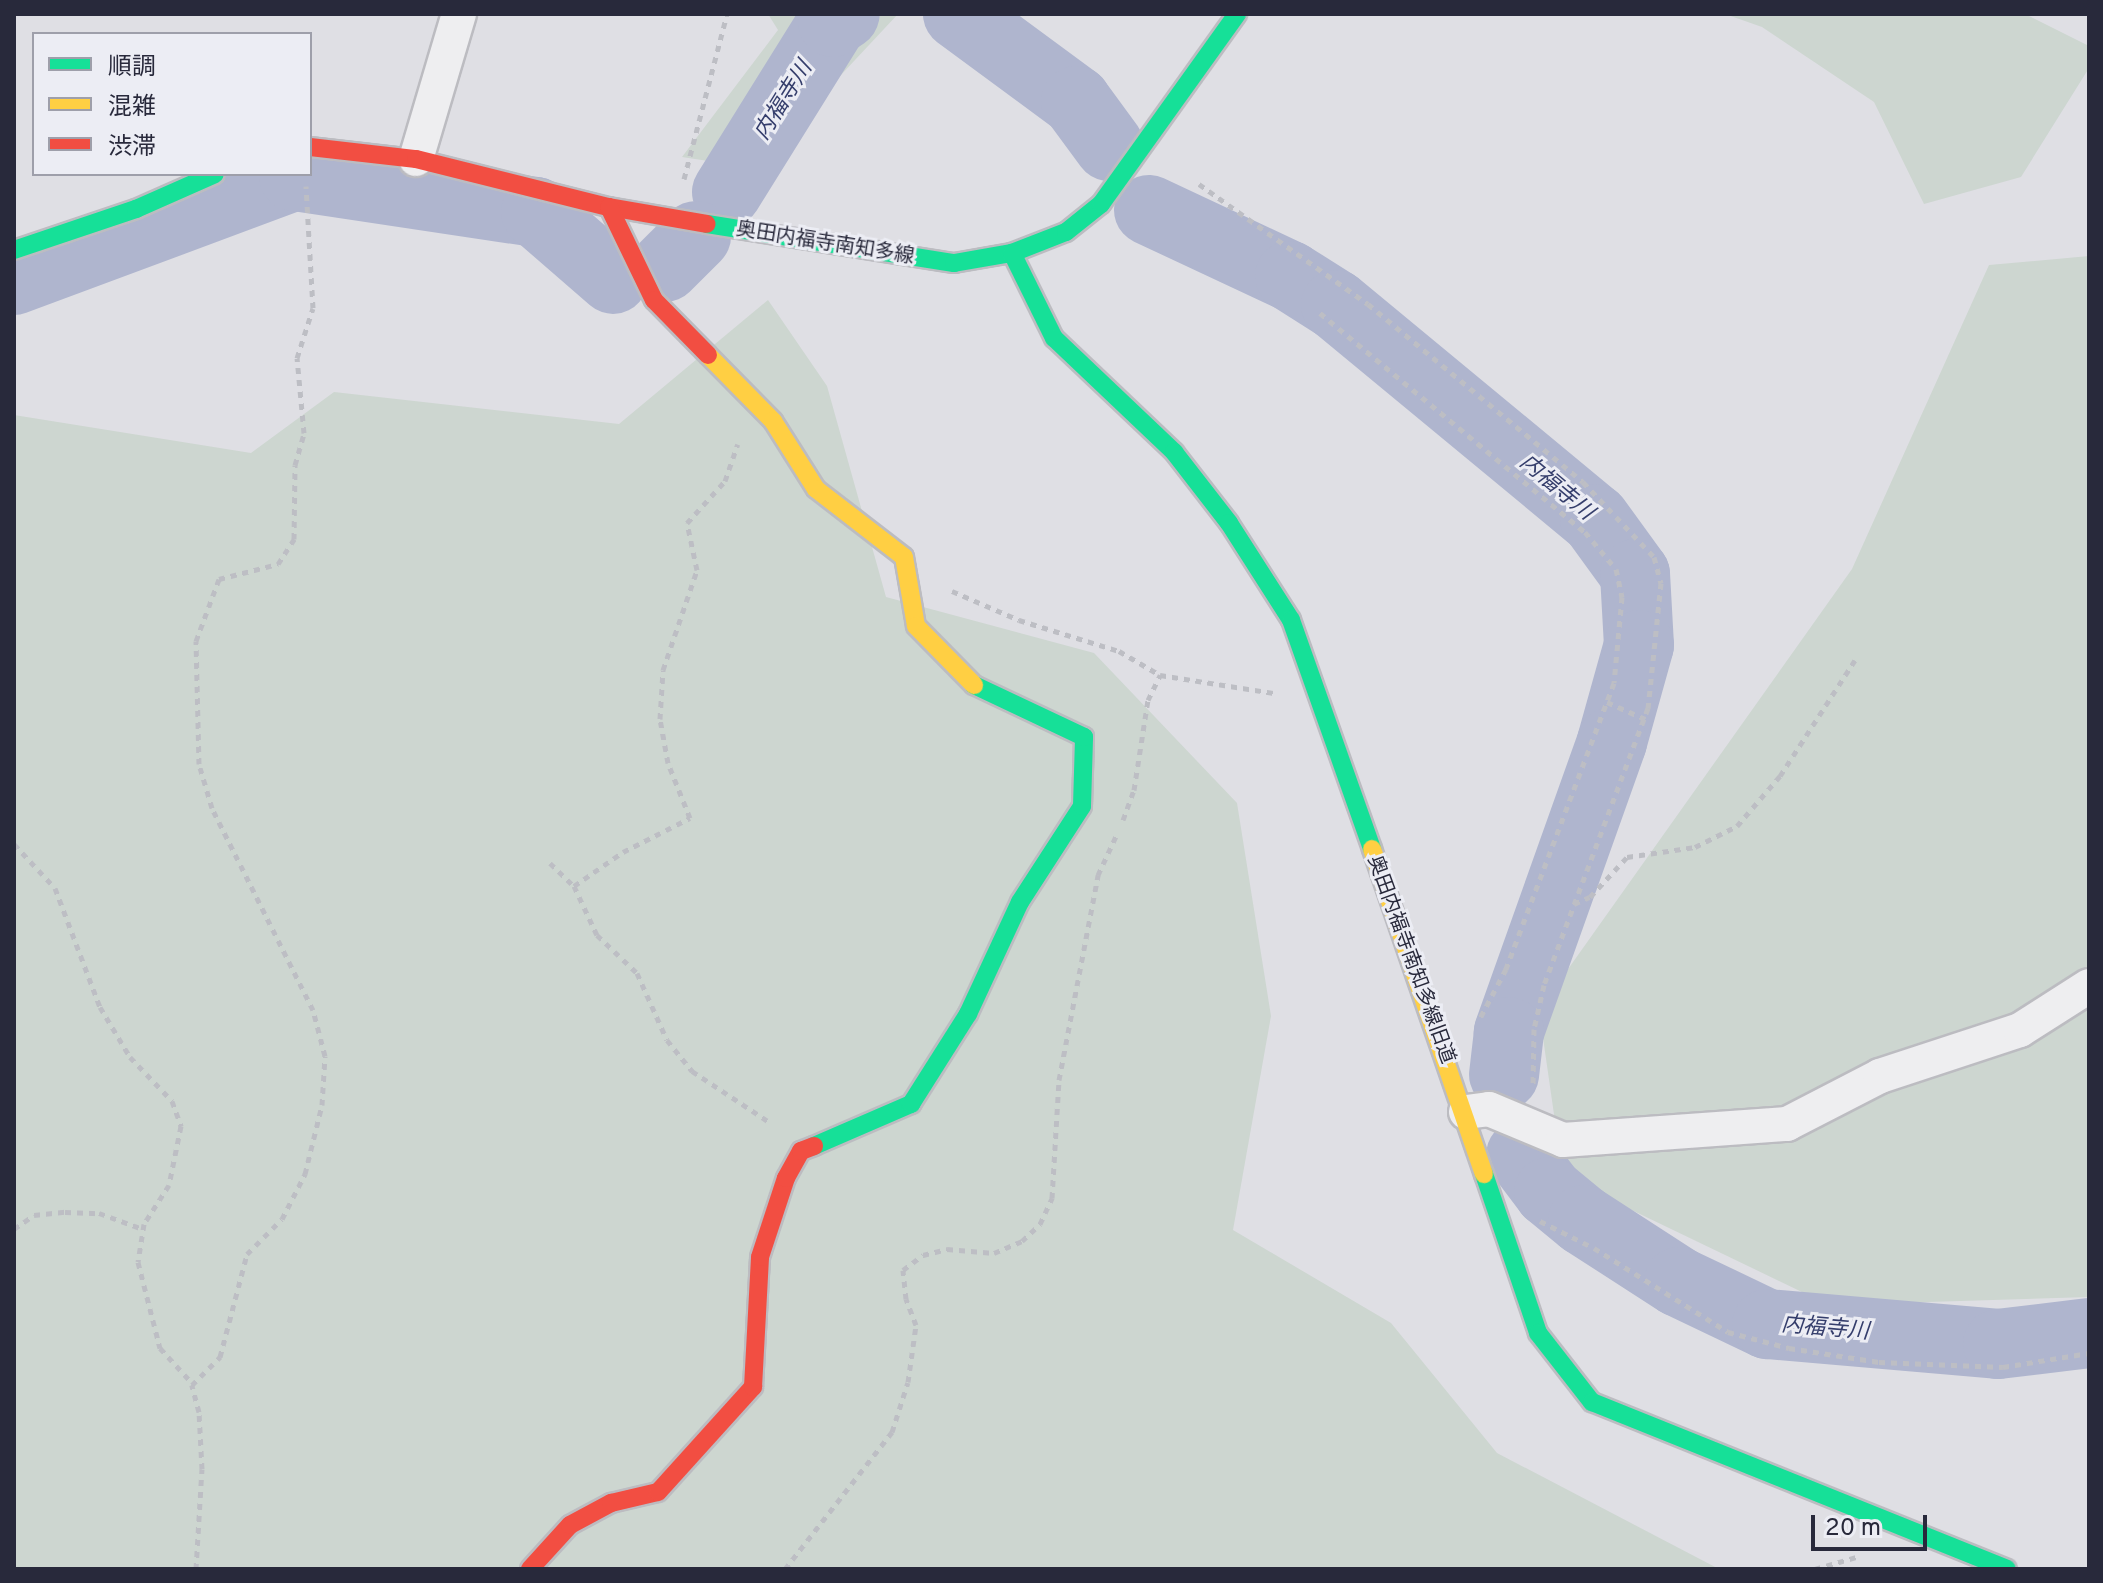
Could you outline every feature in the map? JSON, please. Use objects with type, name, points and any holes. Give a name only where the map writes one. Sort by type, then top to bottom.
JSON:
[{"type":"street","points":[[416,159],[459,14]]},
{"type":"street","name":"奥田内福寺南知多線","points":[[312,147],[416,159],[524,190],[609,207],[905,259],[954,263],[1012,253],[1066,232],[1101,204],[1237,14]]},
{"type":"street","points":[[14,250],[136,209],[210,176]]},
{"type":"street","points":[[530,1569],[570,1525],[611,1503],[658,1492],[753,1387],[760,1257],[786,1178],[801,1151],[911,1104],[968,1014],[1020,902],[1082,806],[1084,737],[973,685],[916,626],[904,557],[816,489],[770,418],[654,300],[609,207]]},
{"type":"street","name":"奥田内福寺南知多線旧道","points":[[1012,253],[1054,338],[1174,452],[1229,523],[1291,620],[1443,1056],[1466,1112],[1494,1207],[1538,1333],[1592,1402],[2007,1569]]},
{"type":"street","points":[[1466,1112],[1489,1109],[1563,1140],[1787,1124],[1854,1087],[2020,1030],[2089,986]]},
{"type":"path","points":[[673,218],[727,14]]},
{"type":"path","points":[[1199,184],[1368,304],[1583,482],[1654,557],[1661,583],[1645,719],[1544,985],[1534,1029],[1531,1060],[1539,1132]]},
{"type":"path","points":[[193,1384],[220,1357],[247,1254],[282,1219],[305,1174],[322,1105],[325,1056],[313,1010],[212,808],[199,764],[196,641],[219,579],[278,564],[294,539],[295,465],[304,433],[297,358],[313,308],[306,194]]},
{"type":"path","points":[[1320,313],[1585,532],[1616,569],[1621,640],[1607,702],[1506,969],[1485,1012],[1443,1056]]},
{"type":"path","points":[[574,886],[623,852],[690,818],[668,763],[660,719],[663,670],[697,570],[687,523],[725,481],[748,429],[770,418]]},
{"type":"path","points":[[904,557],[964,599],[1119,651],[1160,675],[1319,700]]},
{"type":"path","points":[[1574,904],[1590,897],[1627,857],[1695,847],[1737,826],[1780,776],[1855,660]]},
{"type":"path","points":[[785,1569],[892,1432],[908,1382],[916,1325],[906,1299],[903,1270],[923,1255],[947,1249],[994,1253],[1022,1241],[1040,1224],[1052,1198],[1059,1080],[1098,875],[1128,810],[1142,725],[1160,675]]},
{"type":"path","points":[[1607,702],[1645,719]]},
{"type":"path","points":[[14,844],[55,888],[100,1007],[130,1057],[172,1101],[181,1126],[169,1185],[143,1229],[138,1262],[160,1348],[193,1384],[202,1469],[196,1569]]},
{"type":"path","points":[[550,863],[574,886],[597,935],[637,973],[667,1040],[692,1071],[780,1129],[801,1151]]},
{"type":"path","points":[[1494,1207],[1529,1216],[1594,1248],[1728,1332],[1789,1348],[1879,1362],[2003,1367],[2089,1353]]},
{"type":"path","points":[[14,1229],[34,1215],[65,1212],[99,1213],[143,1229]]},
{"type":"shaded area","points":[[768,14],[898,14],[754,168],[682,157],[778,30]]},
{"type":"shaded area","points":[[1725,14],[2025,14],[2089,46],[2089,68],[2021,177],[1924,204],[1874,102],[1762,27]]},
{"type":"shaded area","points":[[2089,256],[2089,1297],[1829,1305],[1563,1177],[1539,1010],[1852,569],[1989,265]]},
{"type":"shaded area","points":[[768,300],[827,386],[886,597],[1094,653],[1237,803],[1271,1016],[1233,1230],[1391,1323],[1497,1453],[1719,1569],[14,1569],[14,415],[251,453],[334,392],[619,424]]},
{"type":"waterway","name":"内福寺川","points":[[727,192],[833,22],[845,14]]},
{"type":"waterway","name":"内福寺川","points":[[958,14],[1076,101],[1109,146]]},
{"type":"waterway","points":[[14,280],[294,176],[536,212],[613,279]]},
{"type":"waterway","name":"内福寺川","points":[[1149,210],[1290,276],[1336,305],[1595,519],[1635,574],[1639,645],[1612,742],[1509,1032],[1504,1075]]},
{"type":"waterway","points":[[665,267],[696,236]]},
{"type":"waterway","name":"内福寺川","points":[[1521,1155],[1549,1192],[1583,1220],[1679,1282],[1767,1324],[1998,1344],[2089,1333]]},
{"type":"traffic: fast","points":[[707,224],[954,263],[1012,253],[1066,232],[1101,204],[1237,14]]},
{"type":"traffic: fast","points":[[14,250],[136,209],[210,176]]},
{"type":"traffic: fast","points":[[1012,253],[1054,338],[1174,452],[1229,523],[1291,620],[1372,849]]},
{"type":"traffic: fast","points":[[814,1146],[911,1104],[968,1014],[1020,902],[1082,806],[1084,737],[974,685]]},
{"type":"traffic: fast","points":[[1484,1174],[1538,1333],[1592,1402],[2007,1569]]},
{"type":"traffic: slow","points":[[708,355],[773,421],[816,489],[904,557],[916,626],[974,685]]},
{"type":"traffic: slow","points":[[1372,849],[1484,1174]]},
{"type":"traffic: jam","points":[[312,147],[416,159],[609,207],[707,224]]},
{"type":"traffic: jam","points":[[609,207],[654,300],[708,355]]},
{"type":"traffic: jam","points":[[530,1569],[570,1525],[611,1503],[658,1492],[753,1387],[760,1257],[786,1178],[801,1151],[814,1146]]}]
